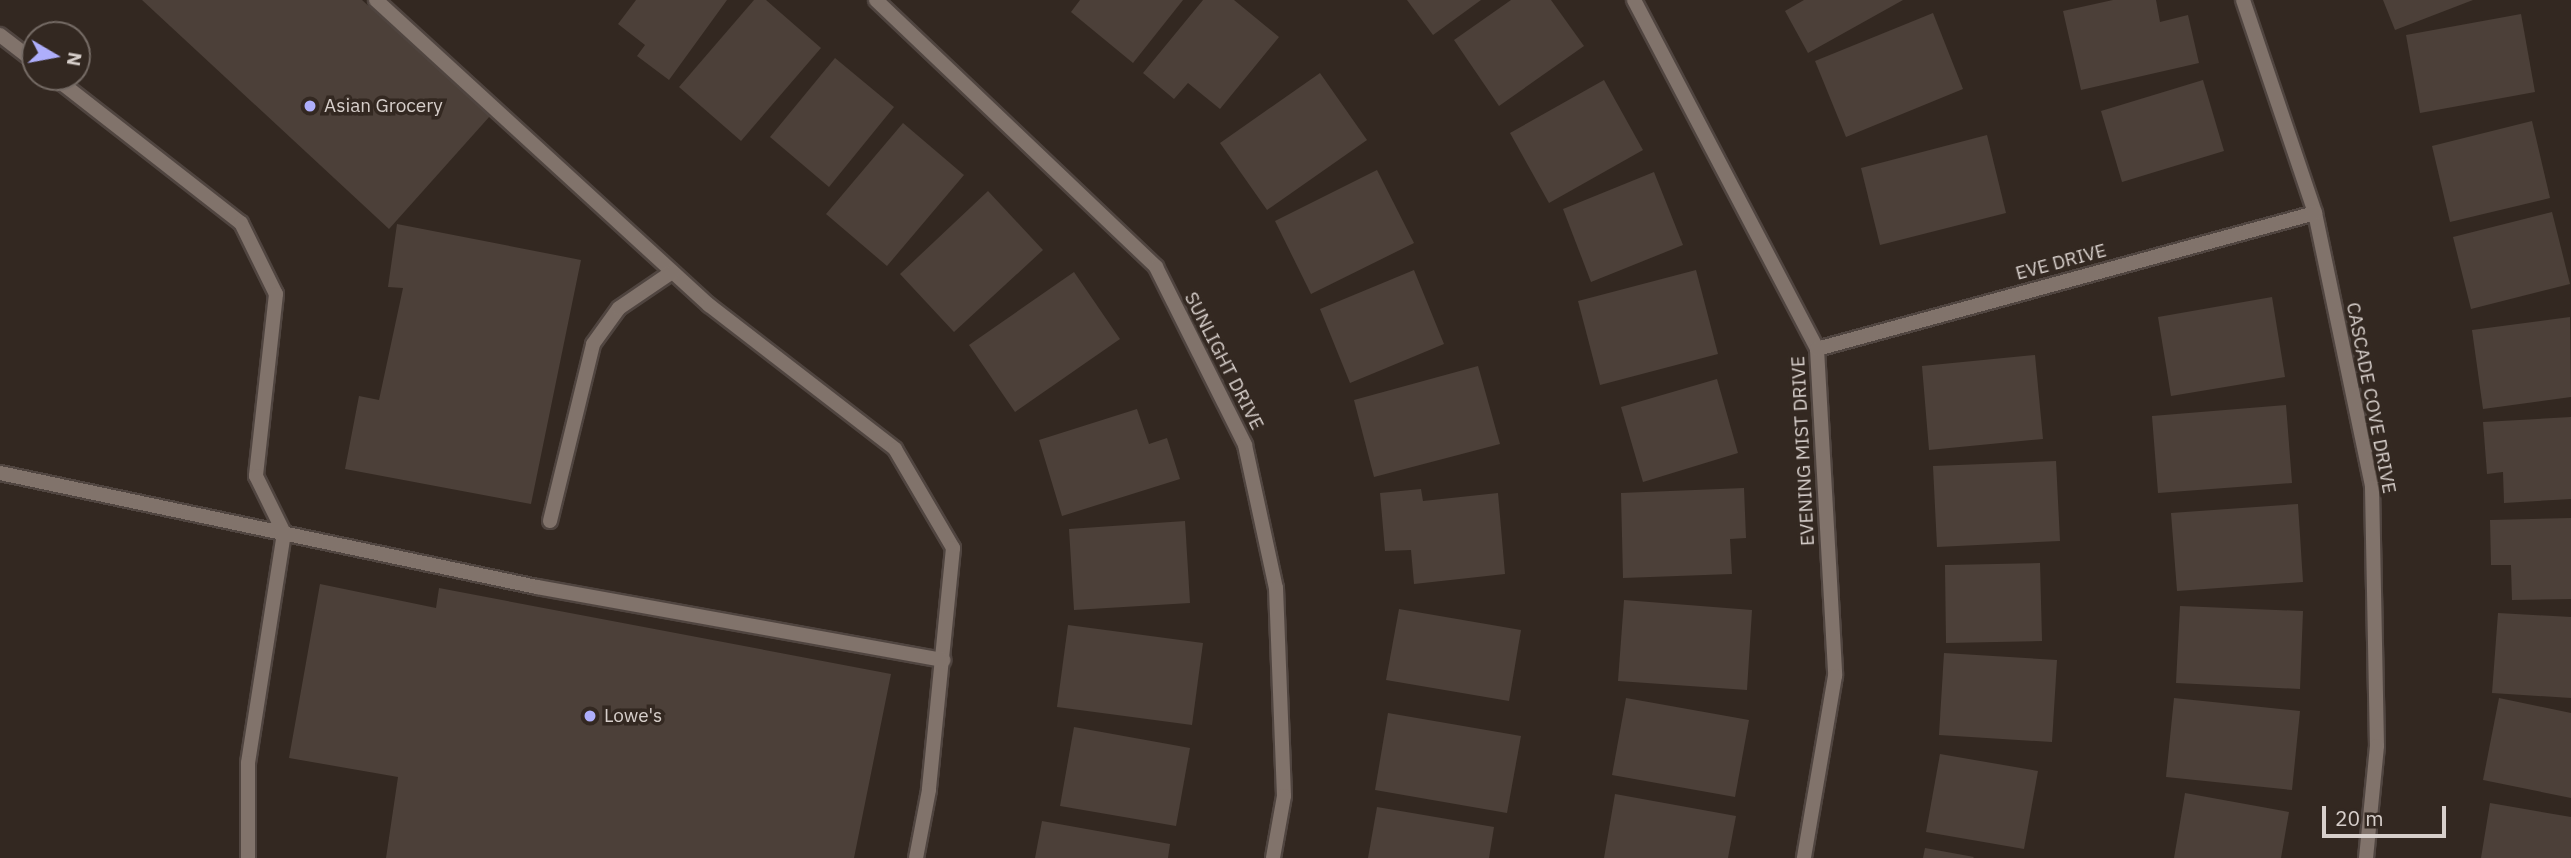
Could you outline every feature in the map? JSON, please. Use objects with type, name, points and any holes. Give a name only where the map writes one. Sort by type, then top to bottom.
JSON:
[{"type":"street","points":[[376,0],[672,272],[895,449],[953,548],[944,660],[915,858]]},
{"type":"street","name":"SUNLIGHT DRIVE","points":[[876,0],[1156,267],[1245,445],[1276,588],[1284,796],[1273,858]]},
{"type":"street","name":"EVENING MIST DRIVE","points":[[1634,0],[1817,349],[1835,676],[1804,858]]},
{"type":"street","name":"CASCADE COVE DRIVE","points":[[2243,0],[2315,213],[2372,487],[2377,746],[2366,858]]},
{"type":"street","points":[[0,35],[21,51]]},
{"type":"street","points":[[72,91],[241,223],[276,294],[256,476],[284,533],[248,763],[248,858]]},
{"type":"street","name":"EVE DRIVE","points":[[1817,349],[2315,213]]},
{"type":"street","points":[[550,521],[593,344],[619,308],[672,272]]},
{"type":"street","points":[[0,472],[537,587],[944,660]]},
{"type":"building","points":[[142,0],[362,0],[490,116],[389,229]]},
{"type":"building","points":[[636,0],[727,0],[669,80],[637,56],[645,45],[618,24]]},
{"type":"building","points":[[754,0],[766,0],[821,48],[741,141],[679,87]]},
{"type":"building","points":[[1080,0],[1183,0],[1133,63],[1071,12]]},
{"type":"building","points":[[1203,0],[1234,0],[1279,37],[1220,109],[1188,83],[1174,99],[1143,73]]},
{"type":"building","points":[[1407,0],[1481,0],[1433,35]]},
{"type":"building","points":[[1511,0],[1551,0],[1584,46],[1499,106],[1454,40]]},
{"type":"building","points":[[1804,0],[1903,0],[1808,53],[1785,11]]},
{"type":"building","points":[[2113,0],[2156,0],[2160,22],[2188,15],[2199,63],[2081,90],[2063,11]]},
{"type":"building","points":[[2383,0],[2473,0],[2395,30]]},
{"type":"building","points":[[1933,13],[1963,89],[1846,137],[1815,61]]},
{"type":"building","points":[[2521,14],[2535,92],[2420,113],[2406,35]]},
{"type":"building","points":[[835,58],[894,107],[829,187],[770,137]]},
{"type":"building","points":[[1320,73],[1367,140],[1267,210],[1220,143]]},
{"type":"building","points":[[1604,80],[1643,150],[1549,203],[1510,133]]},
{"type":"building","points":[[2203,80],[2224,151],[2122,182],[2101,111]]},
{"type":"building","points":[[2532,121],[2550,198],[2450,222],[2432,146]]},
{"type":"building","points":[[903,123],[964,175],[887,266],[826,214]]},
{"type":"building","points":[[1987,135],[2006,213],[1880,245],[1861,168]]},
{"type":"building","points":[[1377,170],[1414,243],[1311,294],[1275,221]]},
{"type":"building","points":[[1654,172],[1683,245],[1591,282],[1563,209]]},
{"type":"building","points":[[988,191],[1043,250],[954,332],[900,274]]},
{"type":"building","points":[[2552,212],[2570,284],[2471,309],[2453,237]]},
{"type":"building","points":[[397,224],[581,260],[531,504],[345,469],[359,396],[379,400],[403,288],[388,287]]},
{"type":"building","points":[[1414,270],[1444,344],[1350,383],[1320,309]]},
{"type":"building","points":[[1696,270],[1718,354],[1600,385],[1578,301]]},
{"type":"building","points":[[1074,272],[1120,339],[1015,412],[969,345]]},
{"type":"building","points":[[2272,297],[2285,377],[2171,396],[2158,317]]},
{"type":"building","points":[[2570,317],[2571,397],[2483,409],[2472,330]]},
{"type":"building","points":[[2035,355],[2043,439],[1929,450],[1922,366]]},
{"type":"building","points":[[1478,366],[1500,444],[1374,477],[1354,400]]},
{"type":"building","points":[[1717,379],[1738,453],[1643,482],[1621,407]]},
{"type":"building","points":[[2286,405],[2292,483],[2158,493],[2152,416]]},
{"type":"building","points":[[1137,409],[1149,444],[1167,438],[1180,479],[1062,516],[1039,440]]},
{"type":"building","points":[[2571,417],[2571,499],[2504,503],[2503,472],[2487,474],[2483,422]]},
{"type":"building","points":[[2056,461],[2060,541],[1937,547],[1933,466]]},
{"type":"building","points":[[1744,488],[1746,538],[1730,539],[1732,574],[1623,578],[1621,493]]},
{"type":"building","points":[[1421,489],[1423,501],[1498,493],[1505,574],[1414,584],[1411,550],[1385,551],[1380,493]]},
{"type":"building","points":[[2298,504],[2303,582],[2177,591],[2171,513]]},
{"type":"building","points":[[2571,518],[2571,599],[2512,600],[2511,565],[2491,565],[2490,520]]},
{"type":"building","points":[[1185,521],[1190,603],[1074,610],[1069,529]]},
{"type":"building","points":[[2040,563],[2042,641],[1946,643],[1945,565]]},
{"type":"building","name":"Lowe's","points":[[320,584],[436,608],[439,588],[891,674],[854,858],[386,858],[398,777],[289,758]]},
{"type":"building","points":[[1624,600],[1752,610],[1747,690],[1618,681]]},
{"type":"building","points":[[2180,606],[2303,611],[2300,689],[2176,683]]},
{"type":"building","points":[[1399,609],[1521,630],[1509,701],[1386,680]]},
{"type":"building","points":[[2498,613],[2571,617],[2571,698],[2492,693]]},
{"type":"building","points":[[1068,625],[1203,643],[1192,725],[1057,707]]},
{"type":"building","points":[[1944,653],[2057,660],[2052,742],[1939,735]]},
{"type":"building","points":[[1626,698],[1749,720],[1735,797],[1612,775]]},
{"type":"building","points":[[2174,698],[2300,711],[2292,790],[2166,777]]},
{"type":"building","points":[[2499,698],[2571,713],[2571,798],[2483,780]]},
{"type":"building","points":[[1388,713],[1521,736],[1507,813],[1375,790]]},
{"type":"building","points":[[1074,727],[1190,748],[1176,826],[1060,806]]},
{"type":"building","points":[[1940,754],[2038,771],[2024,849],[1926,832]]},
{"type":"building","points":[[2185,793],[2289,812],[2281,858],[2174,858]]},
{"type":"building","points":[[1615,794],[1736,816],[1728,858],[1604,858]]},
{"type":"building","points":[[2490,803],[2571,817],[2571,858],[2481,858]]},
{"type":"building","points":[[1377,807],[1494,827],[1489,858],[1368,858]]},
{"type":"building","points":[[1042,821],[1170,844],[1168,858],[1035,858]]},
{"type":"building","points":[[1925,848],[1974,857],[1923,858]]},
{"type":"place","name":"Asian Grocery","points":[[310,106]]},
{"type":"place","name":"Lowe's","points":[[590,716]]}]
